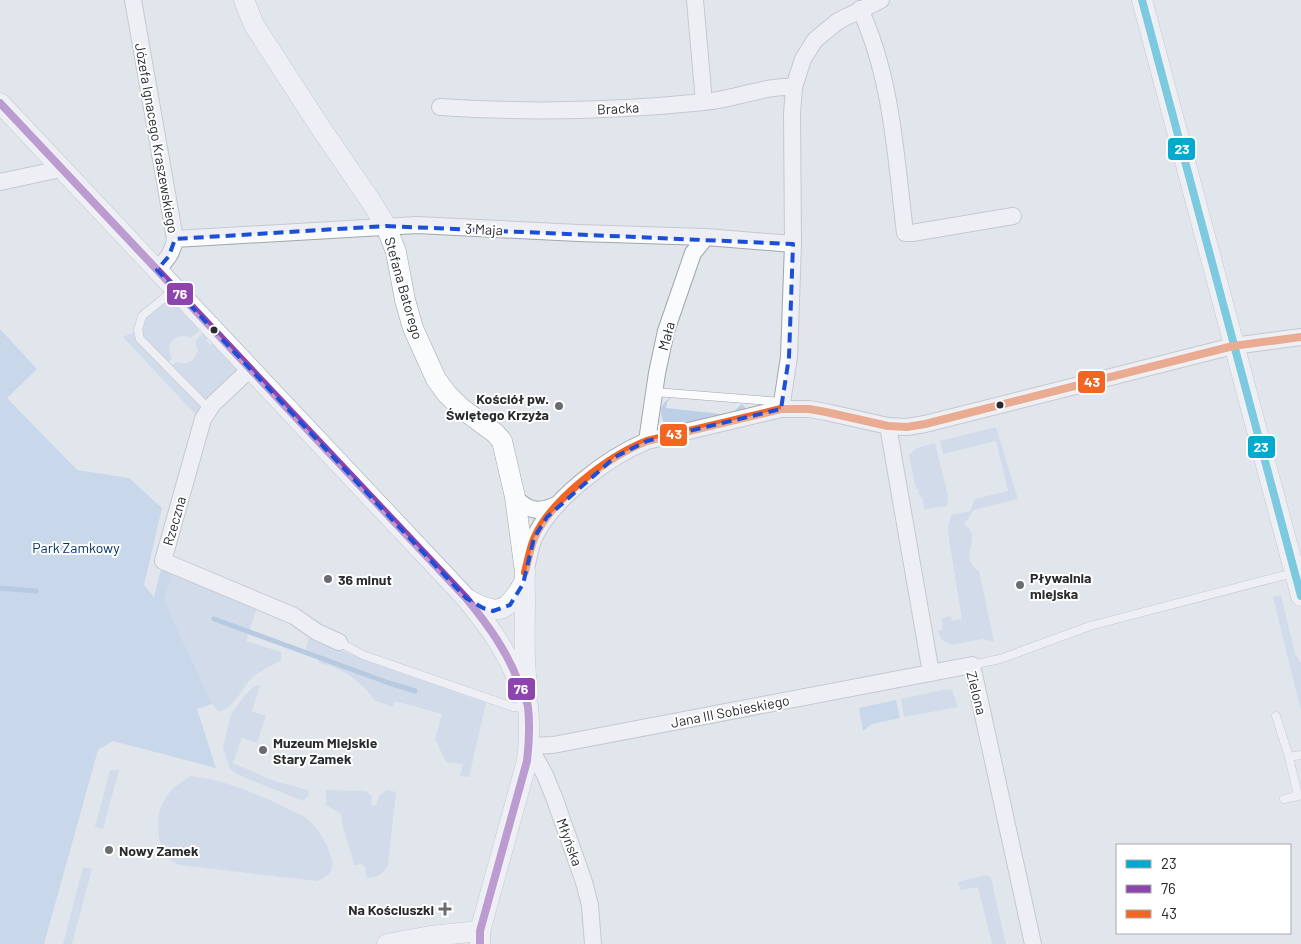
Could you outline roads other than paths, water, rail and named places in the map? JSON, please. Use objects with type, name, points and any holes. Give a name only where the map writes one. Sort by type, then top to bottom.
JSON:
[{"type":"street","name":"Józefa Ignacego Kraszewskiego","points":[[133,0],[175,240],[169,256],[157,270]]},
{"type":"street","name":"Stefana Batorego","points":[[244,0],[254,25],[386,226],[396,252],[405,300],[413,328],[436,379],[447,394],[462,408],[500,438],[505,452],[515,497],[524,578],[523,644],[528,691],[529,746],[527,761],[480,938]]},
{"type":"street","points":[[694,0],[704,102]]},
{"type":"street","points":[[781,406],[788,357],[793,244],[792,114],[794,87],[803,59],[815,40],[838,21],[881,0]]},
{"type":"street","points":[[1142,0],[1301,596]]},
{"type":"street","points":[[860,9],[872,34],[889,106],[905,233],[1013,216]]},
{"type":"street","name":"Bracka","points":[[440,107],[549,112],[725,100],[786,86],[794,87]]},
{"type":"street","points":[[0,103],[466,598],[502,647],[516,673],[527,706]]},
{"type":"street","points":[[0,182],[61,169]]},
{"type":"street","name":"3 Maja","points":[[175,240],[416,225],[706,237],[793,244]]},
{"type":"street","name":"Mała","points":[[647,441],[656,392],[657,373],[666,331],[693,253],[706,237]]},
{"type":"street","points":[[466,598],[483,608],[493,611],[510,605],[524,578],[534,538],[558,504],[594,472],[615,457],[647,441],[781,406],[826,412],[888,426],[907,427],[957,417],[1233,346],[1301,337]]},
{"type":"street","name":"Rzeczna","points":[[250,369],[210,409],[203,419],[163,561],[294,616],[317,632],[339,642]]},
{"type":"street","points":[[888,426],[931,673]]},
{"type":"street","points":[[515,497],[523,506],[530,509],[549,509],[558,504]]},
{"type":"street","name":"Zielona","points":[[931,673],[972,665],[1033,944]]},
{"type":"street","name":"Jana III Sobieskiego","points":[[529,746],[572,742],[931,673]]},
{"type":"street","name":"Młyńska","points":[[529,746],[545,775],[554,797],[584,882],[590,905],[593,944]]},
{"type":"street","points":[[386,944],[431,936],[480,938]]},
{"type":"lane","points":[[175,289],[142,316],[138,330],[140,339],[210,409]]},
{"type":"lane","points":[[656,392],[781,406]]},
{"type":"lane","points":[[972,665],[1000,659],[1090,626],[1295,573]]},
{"type":"lane","points":[[339,642],[363,655],[513,707],[527,706]]},
{"type":"lane","points":[[1276,716],[1289,757],[1298,796],[1284,799]]},
{"type":"lane","points":[[1289,757],[1301,755]]},
{"type":"waterway","points":[[0,588],[36,591]]},
{"type":"waterway","points":[[214,619],[415,691]]},
{"type":"place","name":"Kościół pw. Świętego Krzyża","points":[[559,406]]},
{"type":"place","name":"36 minut","points":[[328,579]]},
{"type":"place","name":"Pływalnia miejska","points":[[1020,585]]},
{"type":"place","name":"Muzeum Miejskie Stary Zamek","points":[[263,750]]},
{"type":"place","name":"Nowy Zamek","points":[[109,850]]},
{"type":"place","name":"Na Kościuszki","points":[[445,909]]},
{"type":"park label","name":"Park Zamkowy","points":[[76,547]]}]
